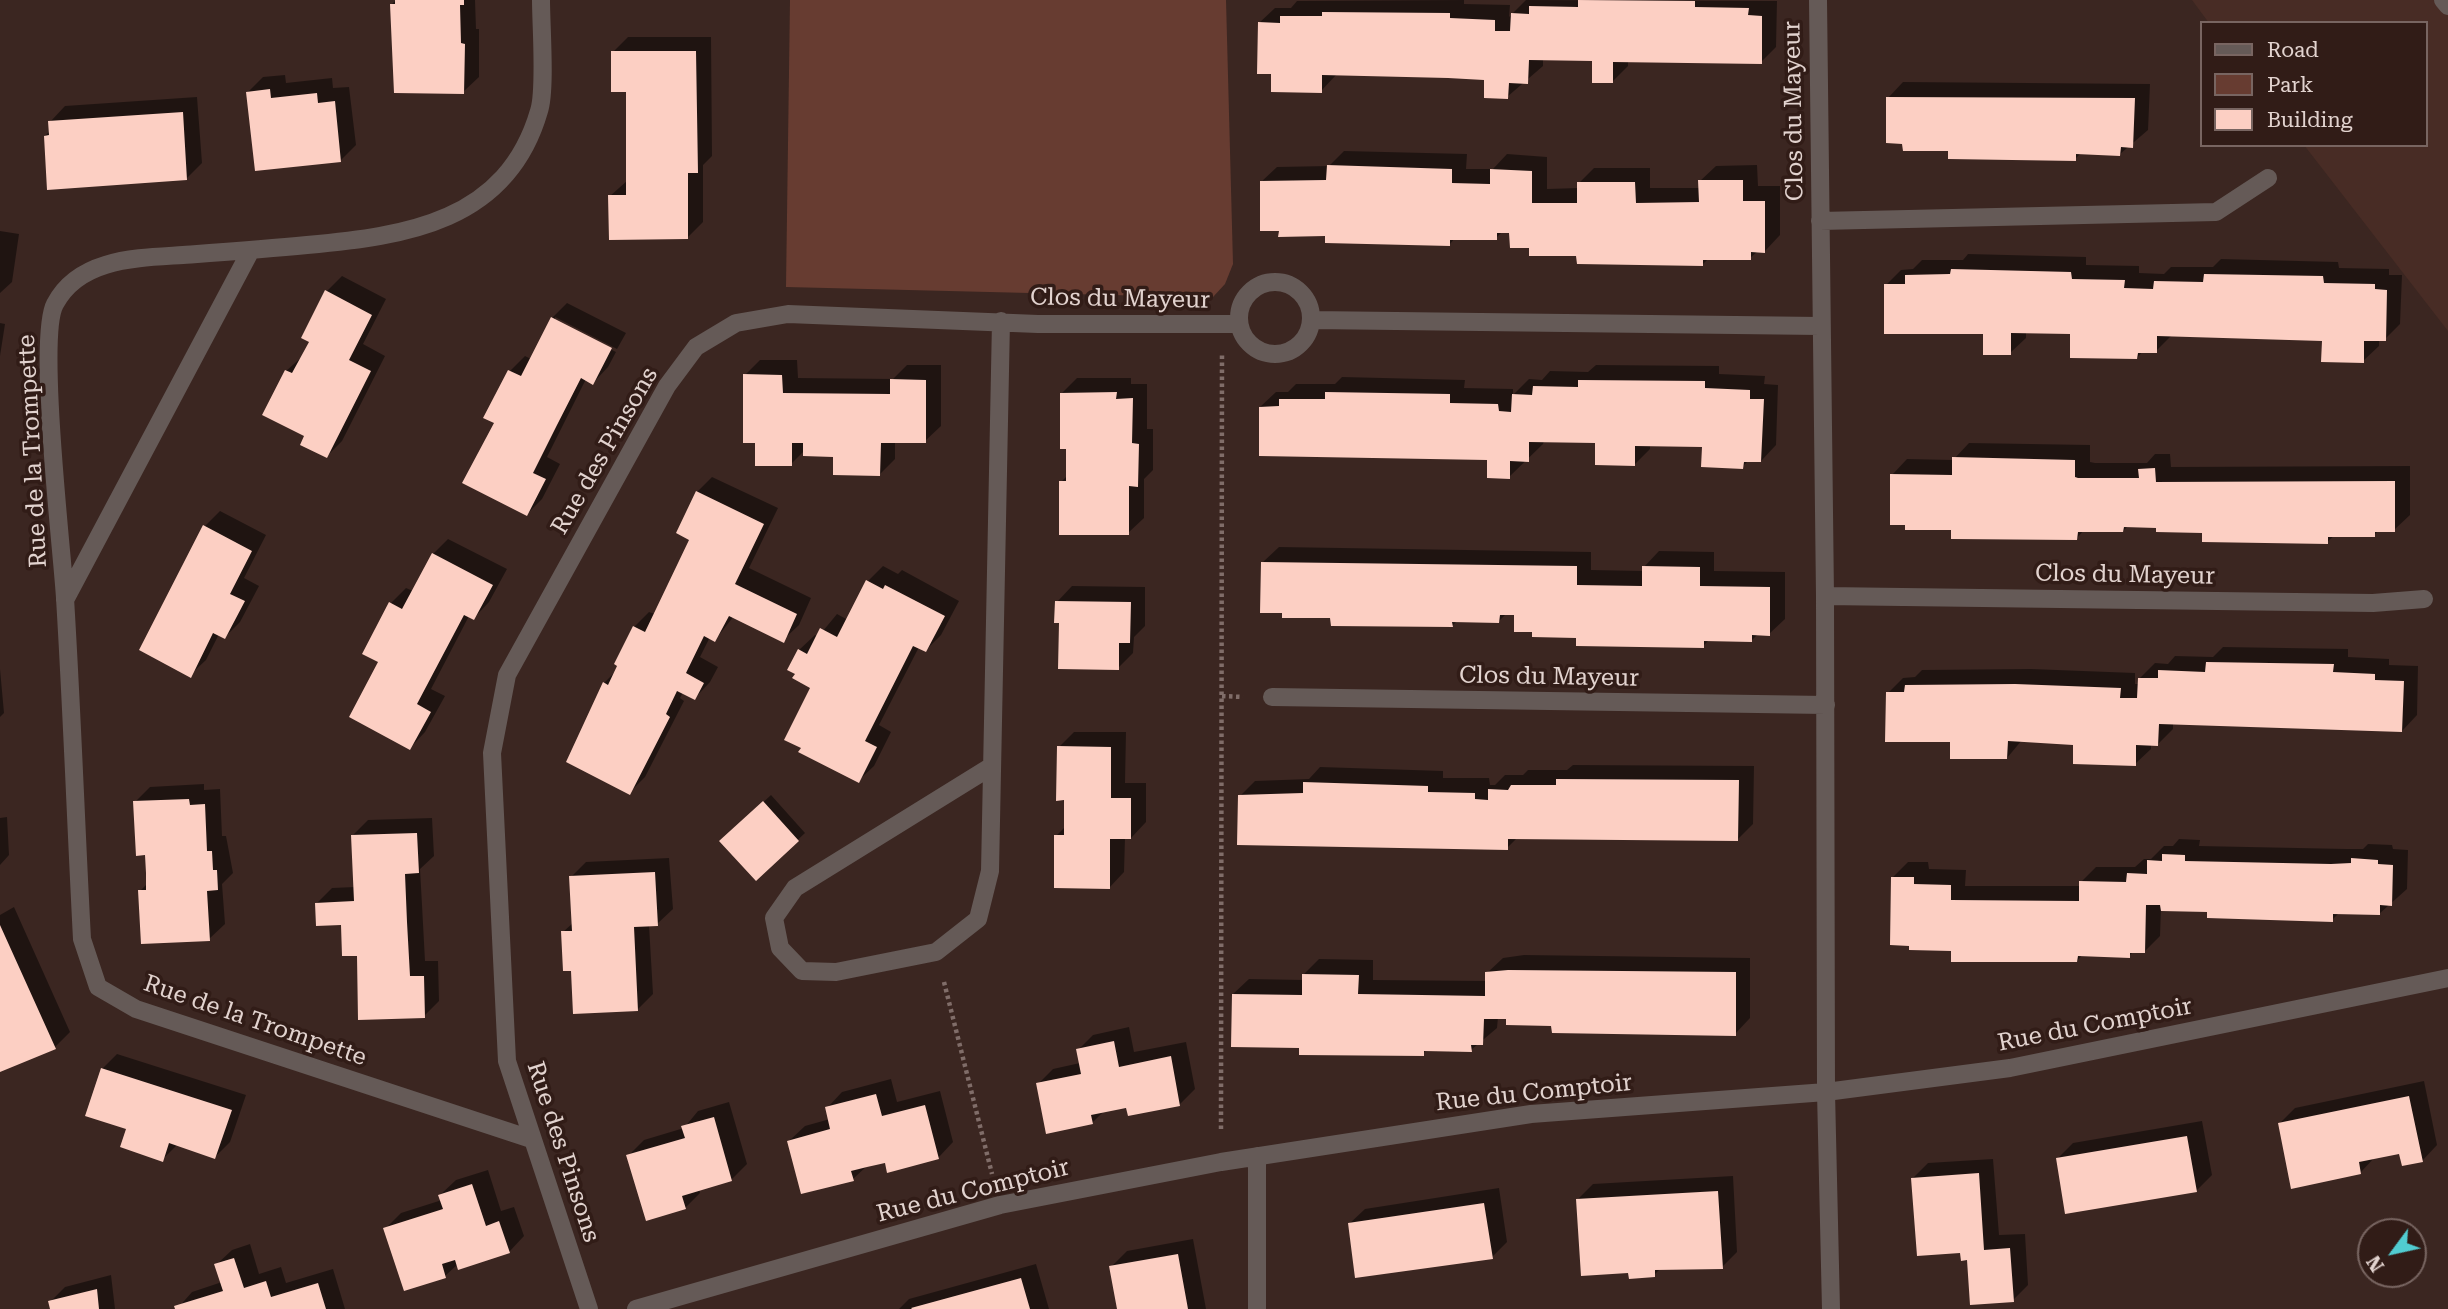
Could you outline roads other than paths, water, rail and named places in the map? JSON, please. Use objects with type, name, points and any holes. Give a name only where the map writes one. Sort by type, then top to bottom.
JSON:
[{"type":"street","name":"Rue de la Trompette","points":[[531,1139],[136,1009],[98,987],[82,939],[65,600],[48,359],[53,307],[68,285],[89,270],[130,259],[369,239],[425,228],[469,206],[516,164],[540,109],[541,0]]},
{"type":"street","name":"Clos du Mayeur","points":[[1818,0],[1826,705],[1826,1091],[1831,1309]]},
{"type":"street","points":[[2443,0],[2448,6]]},
{"type":"street","name":"Clos du Mayeur","points":[[1820,221],[2216,212],[2268,178]]},
{"type":"street","name":"Rue de la Trompette","points":[[65,600],[251,250]]},
{"type":"street","points":[[1275,281],[1299,290],[1312,311],[1309,334],[1303,343],[1283,354],[1271,355],[1251,345],[1230,324],[1252,290],[1275,281]]},
{"type":"street","name":"Rue des Pinsons","points":[[589,1309],[507,1061],[492,753],[508,675],[667,386],[696,347],[736,323],[788,314],[1001,321]]},
{"type":"street","points":[[1311,320],[1820,327]]},
{"type":"street","name":"Clos du Mayeur","points":[[1001,321],[1230,324]]},
{"type":"street","points":[[992,766],[795,888],[774,918],[780,948],[802,971],[836,972],[936,952],[978,919],[990,871],[1001,321]]},
{"type":"street","name":"Clos du Mayeur","points":[[1825,596],[2373,603],[2424,599]]},
{"type":"street","name":"Clos du Mayeur","points":[[1272,697],[1826,705]]},
{"type":"street","name":"Rue du Comptoir","points":[[636,1309],[1000,1205],[1221,1162],[1531,1114],[1826,1091],[2010,1069],[2448,978]]},
{"type":"street","points":[[1257,1156],[1257,1309]]}]
